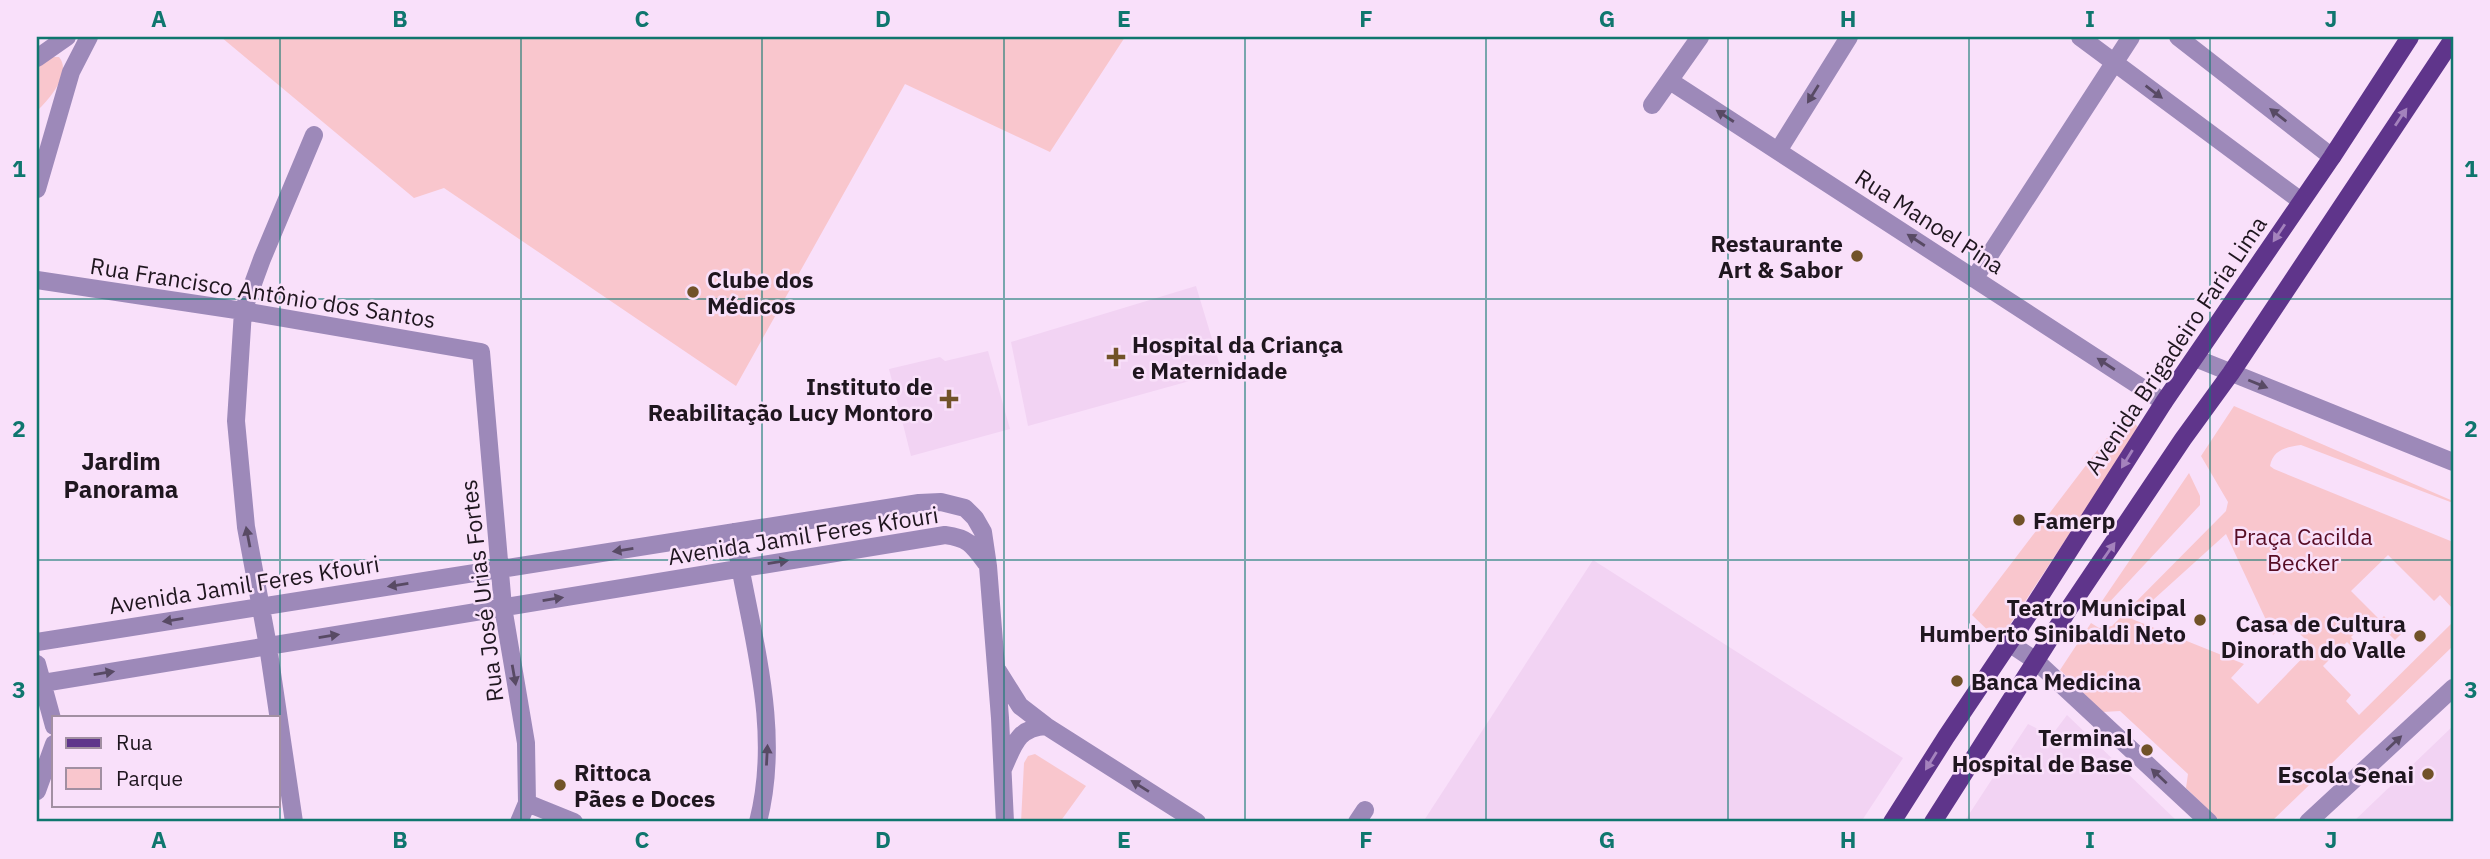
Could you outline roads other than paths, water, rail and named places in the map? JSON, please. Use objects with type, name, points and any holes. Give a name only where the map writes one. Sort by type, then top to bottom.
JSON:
[{"type":"main road","name":"Avenida Brigadeiro Faria Lima","points":[[1892,822],[2164,402],[2332,157],[2410,37]]},
{"type":"main road","points":[[1933,822],[2183,439],[2231,373],[2453,39]]},
{"type":"street","points":[[37,58],[67,37]]},
{"type":"street","points":[[37,189],[44,135],[89,37]]},
{"type":"street","points":[[1652,105],[1700,37]]},
{"type":"street","points":[[1778,151],[1849,37]]},
{"type":"street","points":[[2080,37],[2301,201]]},
{"type":"street","points":[[1975,279],[2131,37]]},
{"type":"street","points":[[2178,37],[2332,157]]},
{"type":"street","name":"Rua Manoel Pina","points":[[1670,81],[2164,402]]},
{"type":"street","points":[[278,716],[262,606],[246,527],[236,421],[243,311],[314,135]]},
{"type":"street","name":"Rua Francisco Antônio dos Santos","points":[[37,280],[243,311],[481,352]]},
{"type":"street","name":"Rua José Urias Fortes","points":[[481,352],[503,607],[526,743],[527,803],[519,822]]},
{"type":"street","points":[[2195,358],[2453,462]]},
{"type":"street","name":"Avenida Jamil Feres Kfouri","points":[[37,642],[919,503],[941,502],[965,508],[983,532],[988,566]]},
{"type":"street","points":[[734,532],[763,680],[768,734],[765,795],[758,822]]},
{"type":"street","name":"Avenida Jamil Feres Kfouri","points":[[40,684],[945,535],[962,537],[988,566]]},
{"type":"street","points":[[988,566],[1003,770],[1004,822]]},
{"type":"street","points":[[2010,643],[2036,661],[2208,822]]},
{"type":"street","points":[[37,664],[40,684],[52,720]]},
{"type":"street","points":[[996,668],[1020,706],[1046,726],[1198,822]]},
{"type":"street","points":[[2308,822],[2453,688]]},
{"type":"street","points":[[1003,770],[1018,738],[1031,727],[1046,726]]},
{"type":"street","points":[[280,727],[294,822]]},
{"type":"street","points":[[37,791],[52,750]]},
{"type":"street","points":[[527,803],[574,822]]},
{"type":"place","name":"Restaurante Art & Sabor","points":[[1857,256]]},
{"type":"place","name":"Clube dos Médicos","points":[[693,292]]},
{"type":"place","name":"Hospital da Criança e Maternidade","points":[[1116,357]]},
{"type":"place","name":"Instituto de Reabilitação Lucy Montoro","points":[[949,399]]},
{"type":"place","name":"Famerp","points":[[2019,520]]},
{"type":"place","name":"Teatro Municipal Humberto Sinibaldi Neto","points":[[2200,620]]},
{"type":"place","name":"Casa de Cultura Dinorath do Valle","points":[[2420,636]]},
{"type":"place","name":"Banca Medicina","points":[[1957,681]]},
{"type":"place","name":"Terminal Hospital de Base","points":[[2147,750]]},
{"type":"place","name":"Escola Senai","points":[[2428,774]]},
{"type":"place","name":"Rittoca Pães e Doces","points":[[560,785]]},
{"type":"district","name":"Jardim Panorama","points":[[121,475]]},
{"type":"park label","name":"Praça Cacilda Becker","points":[[2303,549]]}]
